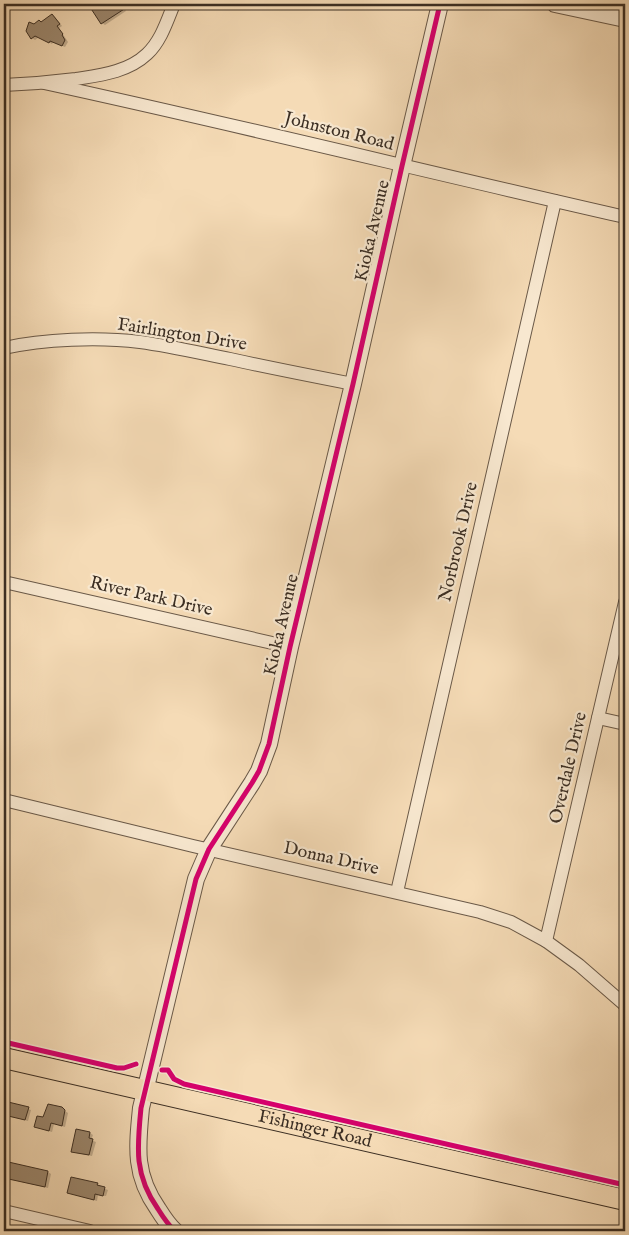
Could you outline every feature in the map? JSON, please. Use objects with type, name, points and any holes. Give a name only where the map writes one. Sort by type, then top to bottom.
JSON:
[{"type":"main road","name":"Fishinger Road","points":[[4,1058],[625,1200]]},
{"type":"street","points":[[4,86],[44,83],[113,72],[127,67],[139,60],[152,48],[162,32],[174,4]]},
{"type":"street","name":"Kioka Avenue","points":[[168,1229],[150,1198],[141,1177],[138,1131],[142,1108],[199,871],[209,849],[252,783],[262,764],[269,744],[440,4]]},
{"type":"street","points":[[556,4],[625,18]]},
{"type":"street","name":"Johnston Road","points":[[44,83],[320,145],[402,166],[625,217]]},
{"type":"street","name":"Norbrook Drive","points":[[397,892],[555,201]]},
{"type":"street","name":"Fairlington Drive","points":[[4,348],[20,344],[61,341],[139,342],[178,348],[353,384]]},
{"type":"street","name":"River Park Drive","points":[[4,582],[290,648]]},
{"type":"street","name":"Overdale Drive","points":[[546,941],[625,602]]},
{"type":"street","points":[[598,718],[625,724]]},
{"type":"street","name":"Donna Drive","points":[[4,800],[397,892],[480,912],[511,922],[546,941],[578,964],[625,1005]]},
{"type":"street","points":[[4,1211],[90,1231]]},
{"type":"building","points":[[88,4],[132,4],[101,24]]},
{"type":"building","points":[[52,14],[60,24],[57,26],[65,40],[62,46],[50,41],[49,43],[35,36],[31,39],[26,31],[29,22],[34,24],[39,20],[41,22]]},
{"type":"building","points":[[4,1101],[29,1107],[25,1120],[4,1115]]},
{"type":"building","points":[[48,1104],[62,1107],[65,1110],[62,1126],[51,1123],[49,1131],[34,1127],[37,1116],[43,1117]]},
{"type":"building","points":[[76,1129],[90,1132],[89,1138],[93,1139],[89,1155],[71,1152]]},
{"type":"building","points":[[4,1161],[48,1171],[45,1187],[4,1178]]},
{"type":"building","points":[[71,1177],[98,1183],[97,1185],[105,1187],[103,1196],[95,1194],[94,1200],[67,1193]]},
{"type":"cycle path","points":[[175,1231],[150,1197],[141,1173],[138,1149],[141,1108],[196,879],[209,849],[259,771],[269,744],[440,4]]},
{"type":"cycle path","points":[[4,1042],[117,1068],[136,1064]]},
{"type":"cycle path","points":[[162,1070],[168,1070],[174,1079],[184,1084],[625,1185]]}]
